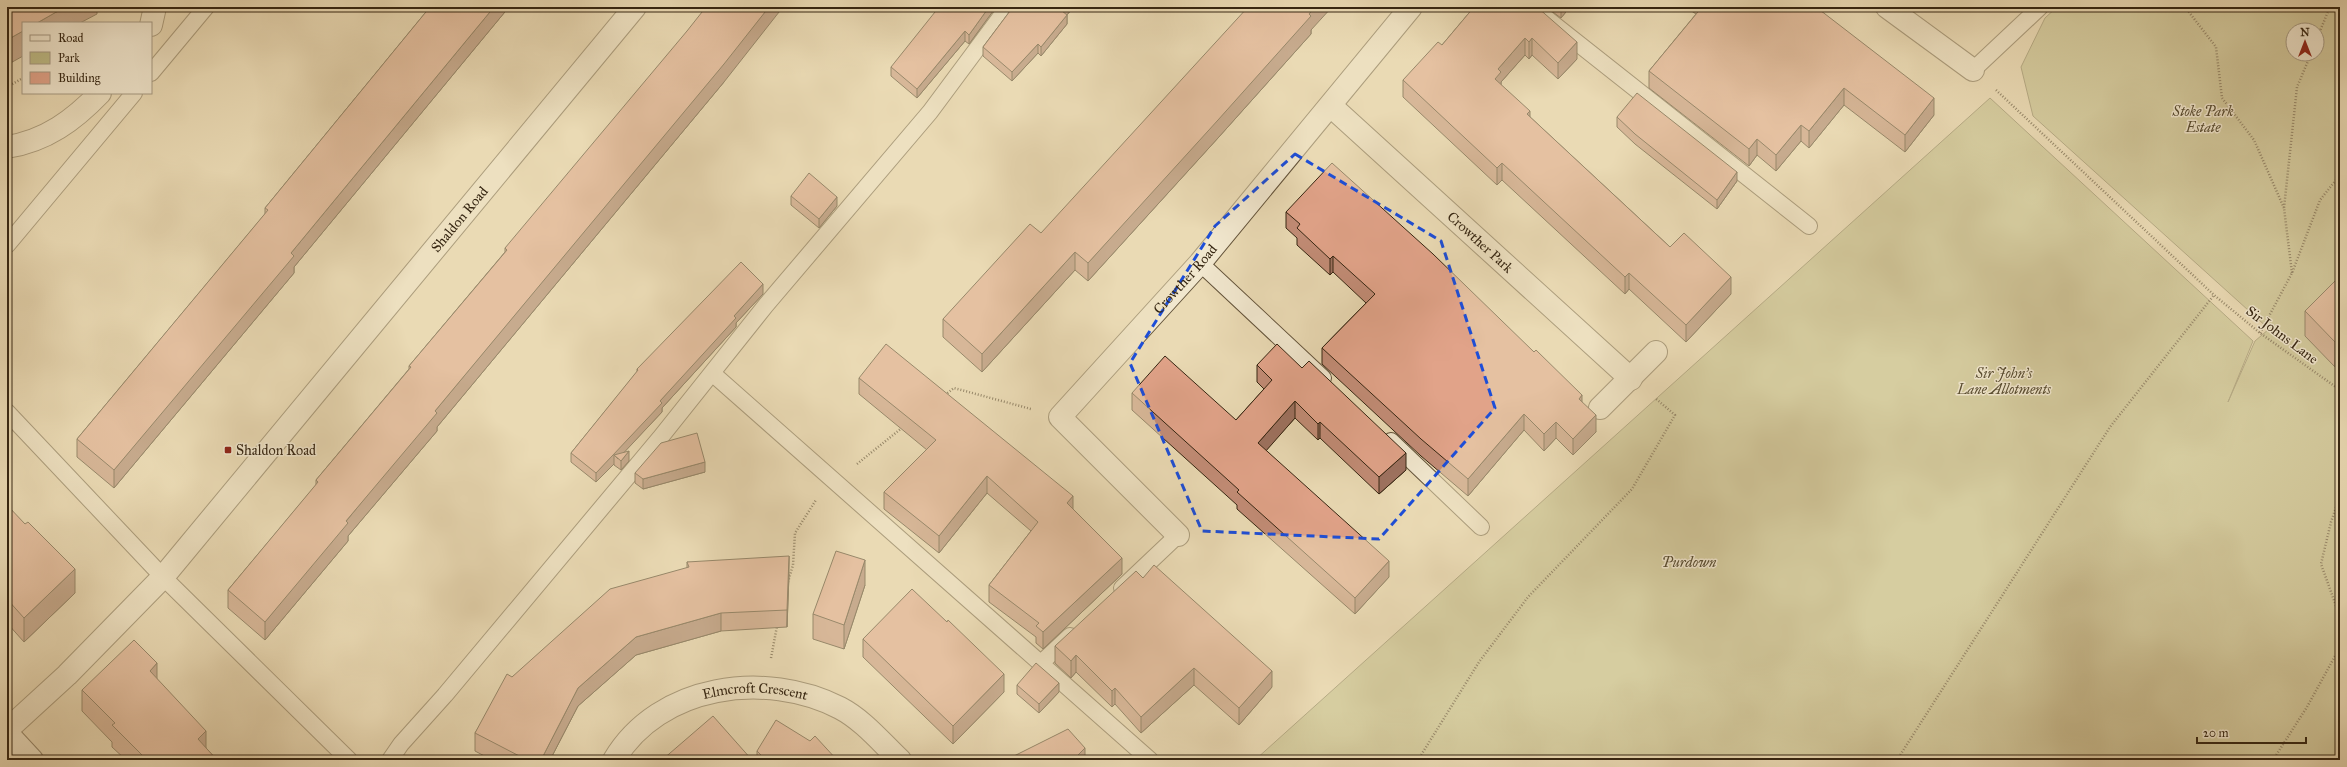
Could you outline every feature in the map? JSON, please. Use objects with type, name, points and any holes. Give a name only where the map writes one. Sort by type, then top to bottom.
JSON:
[{"type":"street","points":[[152,22],[155,7]]},
{"type":"street","name":"Shaldon Road","points":[[7,730],[67,675],[163,577],[635,7]]},
{"type":"street","name":"Crowther Road","points":[[1060,417],[1200,263],[1331,106],[1410,7]]},
{"type":"street","points":[[1887,7],[1973,70]]},
{"type":"street","points":[[7,147],[42,138],[64,126],[99,94]]},
{"type":"street","name":"Crowther Park","points":[[1331,106],[1631,379]]},
{"type":"street","points":[[1600,408],[1631,379],[1656,352]]},
{"type":"street","points":[[1060,417],[1178,535]]},
{"type":"street","name":"Elmcroft Crescent","points":[[614,760],[638,729],[692,696],[725,689],[766,689],[817,699],[841,709],[863,724],[900,760]]},
{"type":"street","points":[[7,734],[32,760]]},
{"type":"lane","points":[[152,72],[206,7]]},
{"type":"lane","points":[[390,760],[401,744],[445,695],[930,112],[1008,7]]},
{"type":"lane","points":[[1532,7],[1809,226]]},
{"type":"lane","points":[[1973,70],[2040,7]]},
{"type":"lane","points":[[7,245],[133,94]]},
{"type":"lane","points":[[1200,263],[1332,387]]},
{"type":"lane","points":[[712,373],[1150,760]]},
{"type":"lane","points":[[7,412],[163,577],[349,760]]},
{"type":"lane","points":[[1378,430],[1481,527]]},
{"type":"lane","points":[[1109,599],[1178,535]]},
{"type":"lane","points":[[1040,664],[1081,626]]},
{"type":"path","points":[[2185,7],[2216,47],[2222,98],[2254,140],[2284,208]]},
{"type":"path","points":[[2324,22],[2330,7]]},
{"type":"path","points":[[2292,273],[2284,208],[2297,87],[2308,62]]},
{"type":"path","name":"Sir Johns Lane","points":[[1973,70],[2214,295],[2260,333],[2340,390]]},
{"type":"path","points":[[7,87],[22,79]]},
{"type":"path","points":[[2260,333],[2292,273],[2320,200],[2340,176]]},
{"type":"path","points":[[1897,760],[2110,427],[2214,295]]},
{"type":"path","points":[[941,398],[954,388],[1060,417]]},
{"type":"path","points":[[1418,760],[1483,656],[1528,597],[1632,489],[1675,416]]},
{"type":"path","points":[[787,586],[793,565],[795,533],[817,497],[834,481],[910,422]]},
{"type":"path","points":[[2340,496],[2331,522],[2321,564],[2340,617]]},
{"type":"path","points":[[766,689],[778,622]]},
{"type":"path","points":[[2273,760],[2307,707],[2340,647]]},
{"type":"highlighted area","points":[[1295,154],[1441,241],[1495,408],[1379,539],[1202,531],[1130,363],[1215,226]]},
{"type":"green space","points":[[2057,7],[2340,7],[2340,301],[2305,336],[2340,370],[2340,760],[1255,760],[1990,98],[2253,341],[2228,402],[2255,341],[2269,329],[2033,116],[2021,67],[2045,18]]},
{"type":"building","points":[[7,7],[65,7],[39,22],[22,22],[22,32],[7,40]]},
{"type":"building","points":[[430,7],[494,7],[291,253],[294,256],[114,470],[77,439],[268,210],[265,208]]},
{"type":"building","points":[[706,7],[769,7],[724,64],[435,411],[437,413],[346,521],[348,523],[265,622],[228,590],[318,482],[316,480],[411,367],[409,366],[507,250],[505,248]]},
{"type":"building","points":[[939,7],[989,7],[969,35],[965,31],[917,89],[891,67]]},
{"type":"building","points":[[1013,7],[1066,7],[1062,11],[1067,15],[1041,47],[1038,44],[1012,72],[983,47]]},
{"type":"building","points":[[1248,7],[1315,7],[1309,14],[1311,16],[1088,263],[1075,252],[982,354],[943,319],[1030,224],[1041,233]]},
{"type":"building","points":[[1474,7],[1537,7],[1577,42],[1558,63],[1532,38],[1529,42],[1525,38],[1498,69],[1501,72],[1495,79],[1530,111],[1527,114],[1670,247],[1684,233],[1731,277],[1686,325],[1629,273],[1625,277],[1502,163],[1497,168],[1403,80],[1438,42],[1442,45]]},
{"type":"building","points":[[1702,7],[1816,7],[1934,98],[1905,135],[1844,88],[1809,131],[1801,125],[1776,155],[1757,139],[1749,149],[1649,71]]},
{"type":"building","points":[[1637,93],[1737,172],[1717,200],[1635,134],[1617,117]]},
{"type":"building","points":[[1332,163],[1433,254],[1534,352],[1536,350],[1582,395],[1579,399],[1596,415],[1573,439],[1556,422],[1544,434],[1524,414],[1468,479],[1421,439],[1322,348],[1375,294],[1333,256],[1330,259],[1297,228],[1300,224],[1286,212]]},
{"type":"building","points":[[809,173],[837,197],[819,219],[791,196]]},
{"type":"building","points":[[741,262],[763,284],[734,316],[736,318],[660,401],[662,403],[596,473],[571,453],[638,370],[637,369]]},
{"type":"building","points":[[2340,276],[2340,336],[2335,342],[2305,311]]},
{"type":"building","points":[[886,344],[1073,496],[1067,503],[1122,558],[1043,632],[1036,626],[1039,623],[989,585],[1038,522],[987,476],[939,536],[884,492],[936,440],[859,378]]},
{"type":"building","points":[[1277,344],[1302,368],[1309,361],[1406,453],[1379,477],[1320,422],[1318,424],[1295,401],[1258,443],[1389,561],[1355,598],[1237,492],[1239,490],[1132,393],[1165,356],[1236,420],[1272,380],[1257,365]]},
{"type":"building","points":[[697,433],[705,462],[643,479],[635,473],[661,443]]},
{"type":"building","points":[[629,451],[621,461],[614,455]]},
{"type":"building","points":[[7,505],[25,524],[28,522],[75,569],[24,618],[7,599]]},
{"type":"building","points":[[836,551],[865,560],[844,625],[813,614]]},
{"type":"building","points":[[789,556],[787,610],[721,613],[636,637],[578,688],[541,760],[527,760],[475,733],[507,674],[512,677],[610,589],[689,567],[687,562]]},
{"type":"building","points":[[1154,565],[1272,671],[1239,708],[1194,668],[1141,717],[1115,688],[1112,691],[1076,655],[1071,661],[1055,646],[1136,571],[1143,578]]},
{"type":"building","points":[[912,589],[947,622],[948,620],[1004,674],[953,726],[863,639]]},
{"type":"building","points":[[134,640],[157,663],[150,671],[206,731],[198,739],[217,760],[147,760],[112,725],[115,723],[82,690]]},
{"type":"building","points":[[1036,663],[1059,683],[1039,704],[1017,685]]},
{"type":"building","points":[[713,716],[752,760],[662,760]]},
{"type":"building","points":[[776,720],[810,741],[815,736],[837,760],[766,760],[757,751]]},
{"type":"building","points":[[1068,729],[1085,748],[1073,760],[1006,760]]},
{"type":"place","name":"Shaldon Road","points":[[228,450]]},
{"type":"park label","name":"Stoke Park Estate","points":[[2203,120]]},
{"type":"park label","name":"Sir John's Lane Allotments","points":[[2004,382]]},
{"type":"park label","name":"Purdown","points":[[1689,562]]}]
